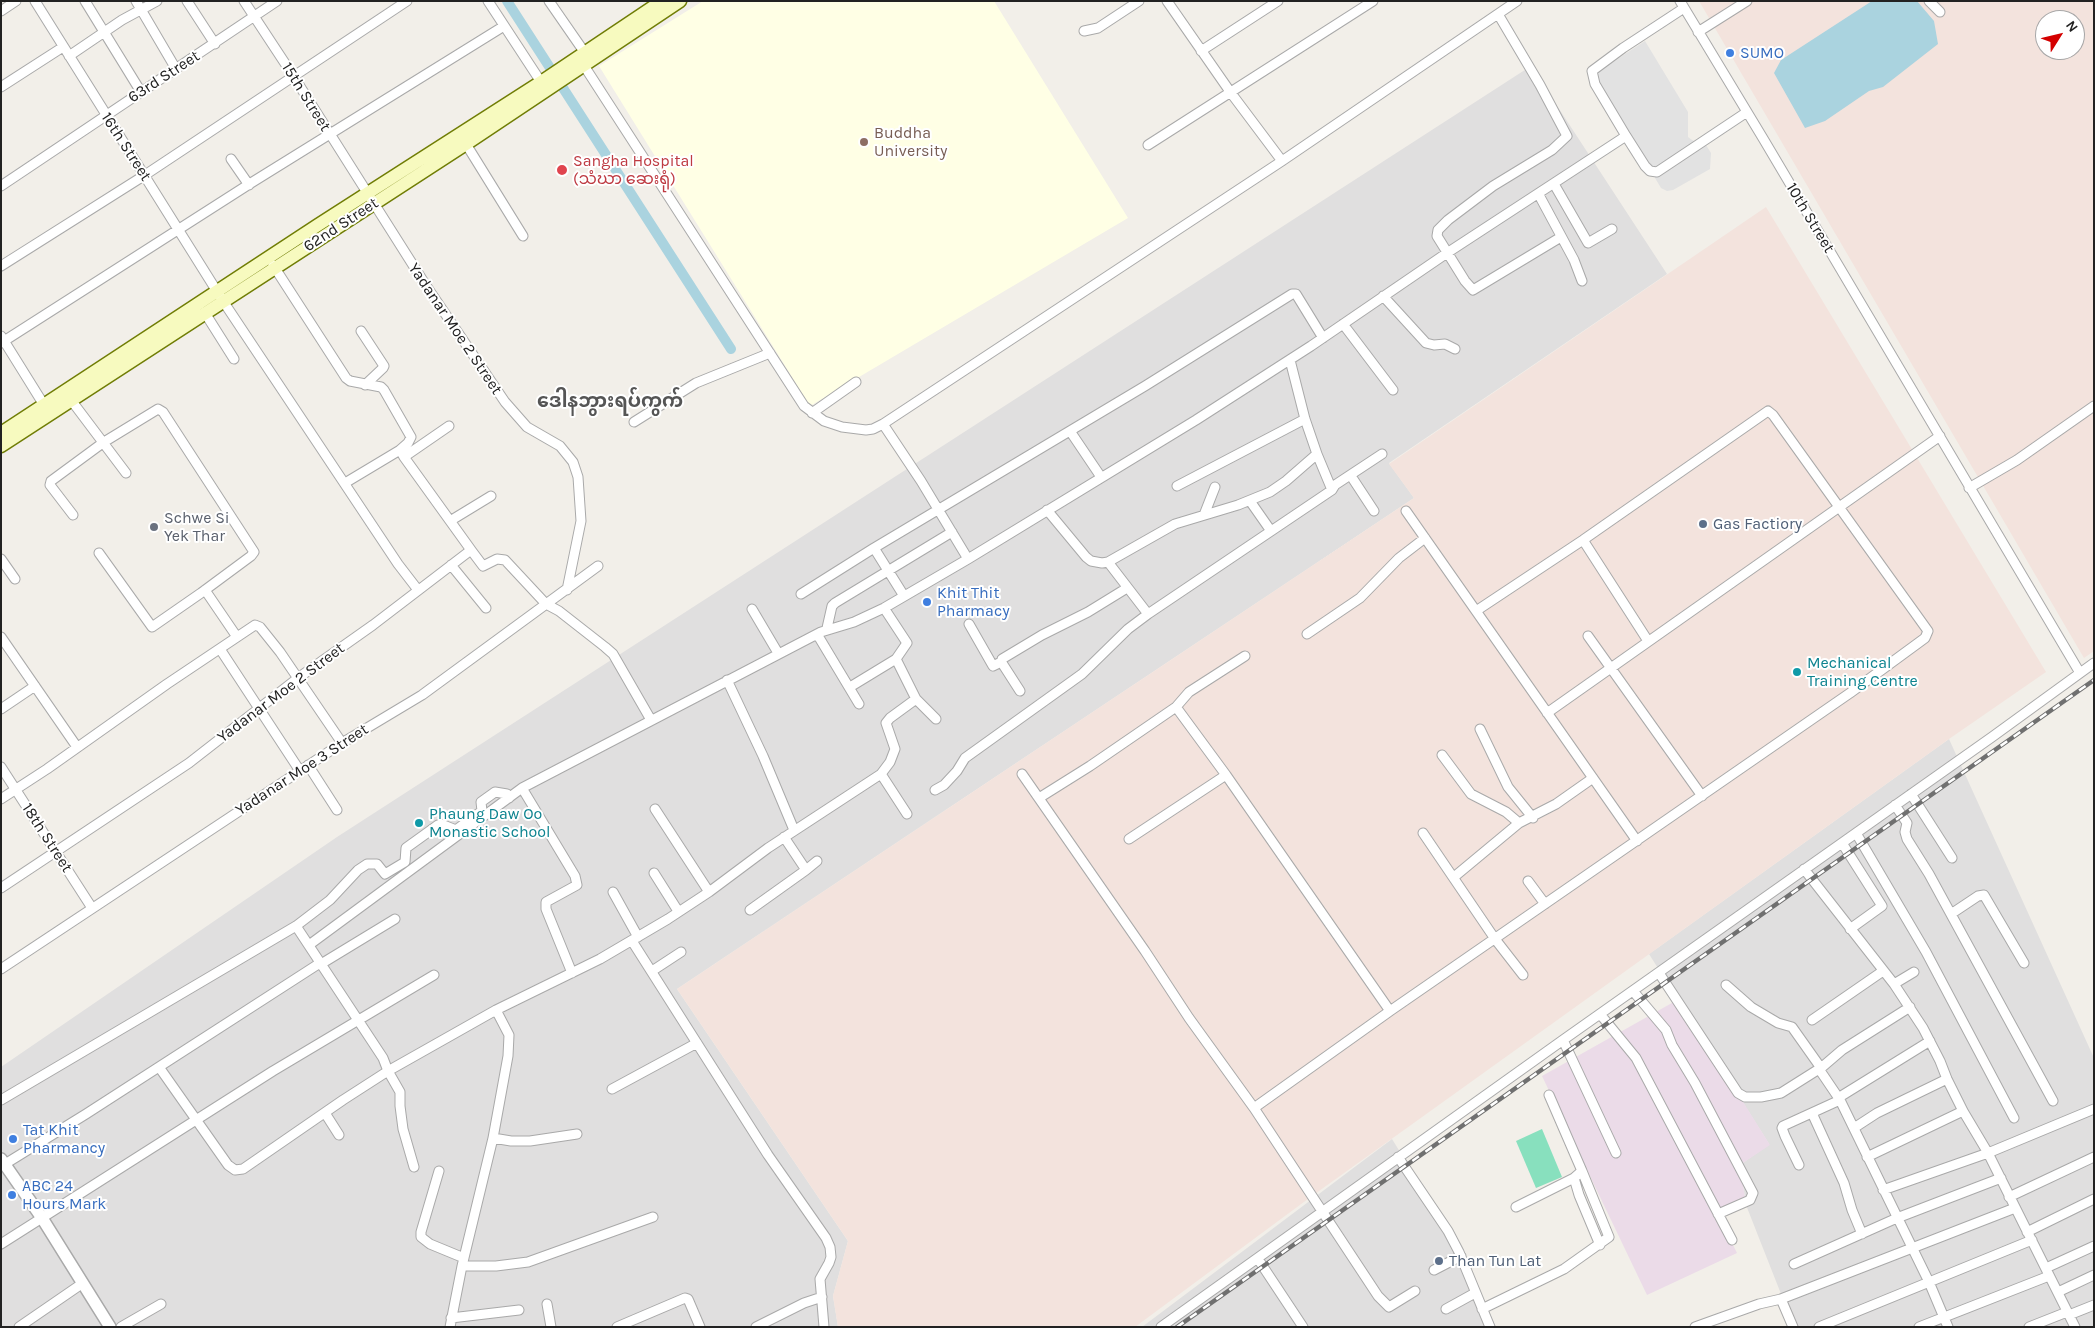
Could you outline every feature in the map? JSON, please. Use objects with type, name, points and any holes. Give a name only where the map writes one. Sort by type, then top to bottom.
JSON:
[{"type":"main road","name":"62nd Street","points":[[579,61],[662,1]]},
{"type":"main road","name":"62nd Street","points":[[1,446],[68,396],[371,199],[546,82],[680,1]]},
{"type":"main road","name":"62nd Street","points":[[371,199],[466,144],[546,82]]},
{"type":"main road","name":"62nd Street","points":[[1,433],[44,405],[68,396],[205,313],[220,296]]},
{"type":"street","points":[[1,11],[16,1]]},
{"type":"street","name":"16th Street","points":[[35,1],[62,47],[145,175],[220,296],[398,564],[418,590]]},
{"type":"street","points":[[85,1],[141,92]]},
{"type":"street","points":[[68,56],[105,32],[138,5],[157,1]]},
{"type":"street","points":[[186,1],[215,44]]},
{"type":"street","name":"15th Street","points":[[244,1],[371,199]]},
{"type":"street","name":"63rd Street","points":[[1,186],[277,1]]},
{"type":"street","points":[[1,266],[145,175],[407,1]]},
{"type":"street","points":[[488,1],[504,26],[546,82]]},
{"type":"street","points":[[549,1],[579,61],[804,406],[824,421],[850,428],[873,429],[1282,161],[1518,1]]},
{"type":"street","points":[[1084,31],[1098,28],[1139,1]]},
{"type":"street","points":[[1167,1],[1231,93],[1282,161]]},
{"type":"street","points":[[1201,51],[1278,1]]},
{"type":"street","points":[[1148,145],[1373,1]]},
{"type":"street","points":[[1698,32],[1747,1]]},
{"type":"street","points":[[1929,1],[1940,12]]},
{"type":"street","points":[[138,5],[176,69]]},
{"type":"street","points":[[1682,5],[1592,71],[1595,84],[1626,136],[1650,172],[1657,172],[1747,112]]},
{"type":"street","name":"10th Street","points":[[1682,5],[2080,672]]},
{"type":"street","points":[[1498,14],[1566,133],[1565,139],[1552,150],[1494,186],[1441,226],[1437,236],[1473,290],[1501,275],[1561,237]]},
{"type":"street","points":[[44,405],[2,340],[504,26]]},
{"type":"street","points":[[1,87],[62,47]]},
{"type":"street","points":[[309,945],[522,788],[827,628],[854,622],[884,608],[968,559],[1290,360],[1447,253],[1626,136]]},
{"type":"street","points":[[466,144],[523,236]]},
{"type":"street","points":[[231,159],[249,185]]},
{"type":"street","points":[[1554,184],[1588,243],[1612,230]]},
{"type":"street","points":[[1538,195],[1574,260],[1582,281]]},
{"type":"street","name":"Yadanar Moe 2 Street","points":[[371,199],[424,284],[509,408],[527,428],[560,446],[573,462],[578,477],[581,521],[567,590]]},
{"type":"street","points":[[272,263],[346,378],[350,381],[384,390],[410,433],[411,437],[402,454]]},
{"type":"street","points":[[801,594],[874,548],[1146,386],[1294,293],[1323,338]]},
{"type":"street","points":[[1384,296],[1426,343],[1434,346],[1445,344],[1455,348]]},
{"type":"street","points":[[205,313],[234,359]]},
{"type":"street","points":[[1343,324],[1394,390]]},
{"type":"street","points":[[361,331],[384,366],[365,385]]},
{"type":"street","points":[[634,422],[696,383],[770,353]]},
{"type":"street","points":[[1290,360],[1305,419],[1332,490]]},
{"type":"street","points":[[812,413],[856,382]]},
{"type":"street","points":[[68,396],[126,473]]},
{"type":"street","points":[[1969,488],[2017,460],[2094,406]]},
{"type":"street","points":[[72,516],[50,482],[104,442],[155,410],[163,412],[254,552],[152,628],[100,553]]},
{"type":"street","points":[[1254,1108],[1390,1011],[1850,693],[1926,636],[1927,628],[1773,414],[1768,411],[1583,540],[1476,611]]},
{"type":"street","points":[[1177,486],[1305,419]]},
{"type":"street","points":[[883,424],[921,481],[968,559]]},
{"type":"street","points":[[345,483],[402,454],[449,426]]},
{"type":"street","points":[[1070,430],[1101,477]]},
{"type":"street","points":[[1547,713],[1838,506],[1940,436]]},
{"type":"street","points":[[402,454],[483,566],[497,559],[505,560],[546,604],[573,622],[613,654],[651,720]]},
{"type":"street","points":[[1047,510],[1086,557],[1097,563],[1108,562],[1166,528],[1250,501],[1270,492],[1286,481],[1317,454]]},
{"type":"street","points":[[935,790],[944,785],[966,758],[1082,674],[1128,630],[1148,614],[1382,454]]},
{"type":"street","points":[[1351,476],[1374,512]]},
{"type":"street","points":[[1204,515],[1216,487]]},
{"type":"street","points":[[450,521],[491,496]]},
{"type":"street","points":[[1250,501],[1271,531]]},
{"type":"street","points":[[1406,511],[1637,841]]},
{"type":"street","points":[[827,628],[832,606],[835,603],[952,532]]},
{"type":"street","points":[[1306,634],[1360,598],[1399,558],[1425,538]]},
{"type":"street","points":[[1583,540],[1648,641]]},
{"type":"street","points":[[874,548],[904,596]]},
{"type":"street","name":"Yadanar Moe 2 Street","points":[[1,888],[189,763],[298,678],[471,550]]},
{"type":"street","points":[[1,559],[15,579]]},
{"type":"street","points":[[1108,562],[1148,614]]},
{"type":"street","points":[[451,565],[486,608]]},
{"type":"street","name":"Yadanar Moe 3 Street","points":[[1,969],[308,765],[422,695],[498,642],[598,566]]},
{"type":"street","points":[[969,624],[993,666],[1042,635],[1088,612],[1127,588]]},
{"type":"street","points":[[205,590],[237,637]]},
{"type":"street","points":[[850,687],[896,659],[907,644],[884,608]]},
{"type":"street","points":[[752,609],[778,653]]},
{"type":"street","points":[[1,799],[253,626],[260,627],[298,678],[342,743]]},
{"type":"street","points":[[817,634],[860,704]]},
{"type":"street","points":[[1588,636],[1702,796]]},
{"type":"street","points":[[1,637],[77,747]]},
{"type":"street","points":[[220,649],[300,771]]},
{"type":"street","points":[[1039,798],[1090,766],[1176,707],[1189,692],[1245,656]]},
{"type":"street","points":[[896,659],[916,699],[936,719]]},
{"type":"street","points":[[1001,662],[1020,691]]},
{"type":"street","points":[[1161,1327],[2080,672],[2093,666]]},
{"type":"street","points":[[727,680],[763,756],[794,830]]},
{"type":"street","points":[[1,709],[35,686]]},
{"type":"street","points":[[159,1067],[228,1166],[235,1170],[243,1169],[388,1072],[496,1010],[572,973],[635,939],[709,892],[794,830],[882,774],[890,762],[895,749],[886,723],[916,699]]},
{"type":"street","points":[[1176,707],[1226,775],[1390,1011]]},
{"type":"street","points":[[1480,729],[1508,786],[1533,818]]},
{"type":"street","points":[[1442,755],[1471,794],[1506,812],[1520,823]]},
{"type":"street","points":[[308,765],[337,810]]},
{"type":"street","name":"18th Street","points":[[1,767],[92,908]]},
{"type":"street","points":[[882,774],[907,814]]},
{"type":"street","points":[[1022,774],[1145,951],[1189,1018],[1254,1108],[1387,1307],[1415,1291]]},
{"type":"street","points":[[1129,839],[1226,775]]},
{"type":"street","points":[[1454,877],[1520,823],[1533,818],[1593,778]]},
{"type":"street","points":[[522,788],[576,876],[577,885],[546,902],[546,909],[572,973]]},
{"type":"street","points":[[1,1100],[296,926],[330,900],[358,870],[367,864],[377,864],[385,874],[404,862],[406,848],[438,825],[441,824],[456,830],[482,811],[480,802],[495,792],[507,794],[509,798]]},
{"type":"street","points":[[1911,794],[1952,858]]},
{"type":"street","points":[[1895,805],[1907,823],[1905,832],[1907,839],[1929,874],[2053,1101]]},
{"type":"street","points":[[656,809],[709,892]]},
{"type":"street","points":[[1422,833],[1522,975]]},
{"type":"street","points":[[1856,833],[1961,1017],[2014,1118]]},
{"type":"street","points":[[784,837],[806,870]]},
{"type":"street","points":[[1842,843],[1882,906]]},
{"type":"street","points":[[750,910],[817,861]]},
{"type":"street","points":[[1804,870],[1910,1007],[1930,1041],[1963,1111],[2001,1178],[2075,1327]]},
{"type":"street","points":[[654,873],[678,911]]},
{"type":"street","points":[[1528,881],[1545,904]]},
{"type":"street","points":[[613,892],[652,971],[768,1155],[800,1199],[830,1247],[829,1264],[820,1279],[824,1327]]},
{"type":"street","points":[[1950,914],[1978,896],[1984,895],[2024,963]]},
{"type":"street","points":[[1850,929],[1894,899]]},
{"type":"street","points":[[110,1327],[42,1218],[4,1165],[320,963],[395,919]]},
{"type":"street","points":[[296,926],[383,1058],[388,1072],[400,1092],[400,1106],[404,1129],[414,1167]]},
{"type":"street","points":[[652,971],[680,952]]},
{"type":"street","points":[[1812,1020],[1884,971]]},
{"type":"street","points":[[1894,984],[1914,972]]},
{"type":"street","points":[[1659,973],[1738,1093],[1745,1097],[1761,1098],[1781,1093],[1820,1069],[1842,1050],[1910,1007]]},
{"type":"street","points":[[1,1244],[196,1120],[357,1020],[434,975]]},
{"type":"street","points":[[1726,985],[1750,1007],[1778,1023],[1792,1027],[1820,1069],[1854,1128],[1929,1282],[1948,1327]]},
{"type":"street","points":[[1633,991],[1666,1030],[1672,1045],[1695,1083],[1753,1194],[1750,1200],[1718,1214]]},
{"type":"street","points":[[496,1010],[508,1029],[510,1041],[493,1138],[450,1323],[519,1310]]},
{"type":"street","points":[[1600,1014],[1636,1058],[1732,1240]]},
{"type":"street","points":[[1563,1040],[1616,1153]]},
{"type":"street","points":[[1799,1165],[1782,1128],[1785,1125],[1839,1099],[1930,1041]]},
{"type":"street","points":[[612,1089],[697,1043]]},
{"type":"street","points":[[1854,1128],[1891,1106],[1947,1079]]},
{"type":"street","points":[[1482,1309],[1564,1268],[1600,1245],[1609,1235],[1549,1096]]},
{"type":"street","points":[[1883,1190],[1988,1153],[2094,1109]]},
{"type":"street","points":[[1867,1157],[1963,1111]]},
{"type":"street","points":[[325,1113],[339,1135]]},
{"type":"street","points":[[1812,1113],[1844,1183],[1862,1234]]},
{"type":"street","points":[[493,1138],[511,1141],[530,1141],[577,1134]]},
{"type":"street","points":[[1398,1157],[1436,1210],[1461,1256],[1490,1327]]},
{"type":"street","points":[[2009,1197],[2094,1157]]},
{"type":"street","points":[[1516,1207],[1574,1178],[1582,1171]]},
{"type":"street","points":[[439,1172],[423,1224],[421,1237],[463,1262],[496,1266],[528,1262],[654,1217]]},
{"type":"street","points":[[1574,1178],[1600,1245]]},
{"type":"street","points":[[1794,1264],[1897,1218],[2001,1178]]},
{"type":"street","points":[[1819,1327],[1929,1282],[2029,1236],[2094,1199]]},
{"type":"street","points":[[1695,1327],[1759,1304],[1781,1299],[2015,1208]]},
{"type":"street","points":[[1919,1327],[2048,1272],[2094,1246]]},
{"type":"street","points":[[1434,1270],[1461,1256]]},
{"type":"street","points":[[1258,1259],[1303,1327]]},
{"type":"street","points":[[2058,1292],[2094,1275]]},
{"type":"street","points":[[19,1327],[83,1283]]},
{"type":"street","points":[[1446,1309],[1475,1294]]},
{"type":"street","points":[[756,1327],[804,1303],[822,1297]]},
{"type":"street","points":[[617,1327],[685,1298],[688,1299],[700,1327]]},
{"type":"street","points":[[1781,1299],[1793,1327]]},
{"type":"street","points":[[121,1327],[161,1304]]},
{"type":"street","points":[[547,1304],[551,1327]]},
{"type":"street","points":[[2029,1327],[2094,1305]]},
{"type":"shaded area","name":"Buddha University","points":[[703,1],[994,1],[1128,218],[810,406],[599,66]]},
{"type":"shaded area","points":[[1699,1],[2094,1],[2094,651],[2084,658]]},
{"type":"shaded area","points":[[1645,41],[1688,112],[1688,137],[1706,145],[1711,153],[1710,169],[1673,190],[1667,191],[1661,188],[1596,79],[1596,73]]},
{"type":"shaded area","points":[[1531,66],[1667,274],[1389,463],[1414,498],[677,989],[848,1241],[833,1296],[838,1327],[1,1327],[1,1067],[337,837]]},
{"type":"shaded area","points":[[1766,207],[2046,672],[1949,739],[1312,1196],[1135,1327],[838,1327],[833,1296],[848,1241],[677,989],[1414,498],[1389,464]]},
{"type":"shaded area","points":[[1949,739],[2094,1058],[2094,1327],[1794,1327],[1746,1205],[1740,1165],[1769,1144],[1649,954]]},
{"type":"shaded area","points":[[1679,999],[1770,1145],[1740,1165],[1746,1205],[1720,1219],[1737,1253],[1647,1295],[1542,1076]]},
{"type":"shaded area","points":[[1392,1139],[1462,1252],[1496,1327],[1142,1327]]},
{"type":"green space","points":[[1542,1129],[1562,1177],[1536,1188],[1516,1141]]},
{"type":"water","points":[[1872,1],[1917,1],[1934,21],[1938,44],[1883,87],[1869,91],[1825,121],[1805,128],[1774,73],[1781,60]]},
{"type":"waterway","points":[[507,1],[731,349]]},
{"type":"railway","points":[[1177,1327],[2094,680]]},
{"type":"place","name":"SUMO","points":[[1730,53]]},
{"type":"place","name":"Buddha University","points":[[864,142]]},
{"type":"place","name":"Sangha Hospital (သံဃာ ဆေးရုံ)","points":[[562,170]]},
{"type":"place","name":"Gas Factiory","points":[[1703,524]]},
{"type":"place","name":"Schwe Si Yek Thar","points":[[154,527]]},
{"type":"place","name":"Khit Thit Pharmacy","points":[[927,602]]},
{"type":"place","name":"Mechanical Training Centre","points":[[1797,672]]},
{"type":"place","name":"Phaung Daw Oo Monastic School","points":[[419,823]]},
{"type":"place","name":"Tat Khit Pharmancy","points":[[13,1139]]},
{"type":"place","name":"ABC 24 Hours Mark","points":[[12,1195]]},
{"type":"place","name":"Than Tun Lat","points":[[1439,1261]]},
{"type":"district","name":"ဒေါနဘွားရပ်ကွက်","points":[[610,402]]}]
